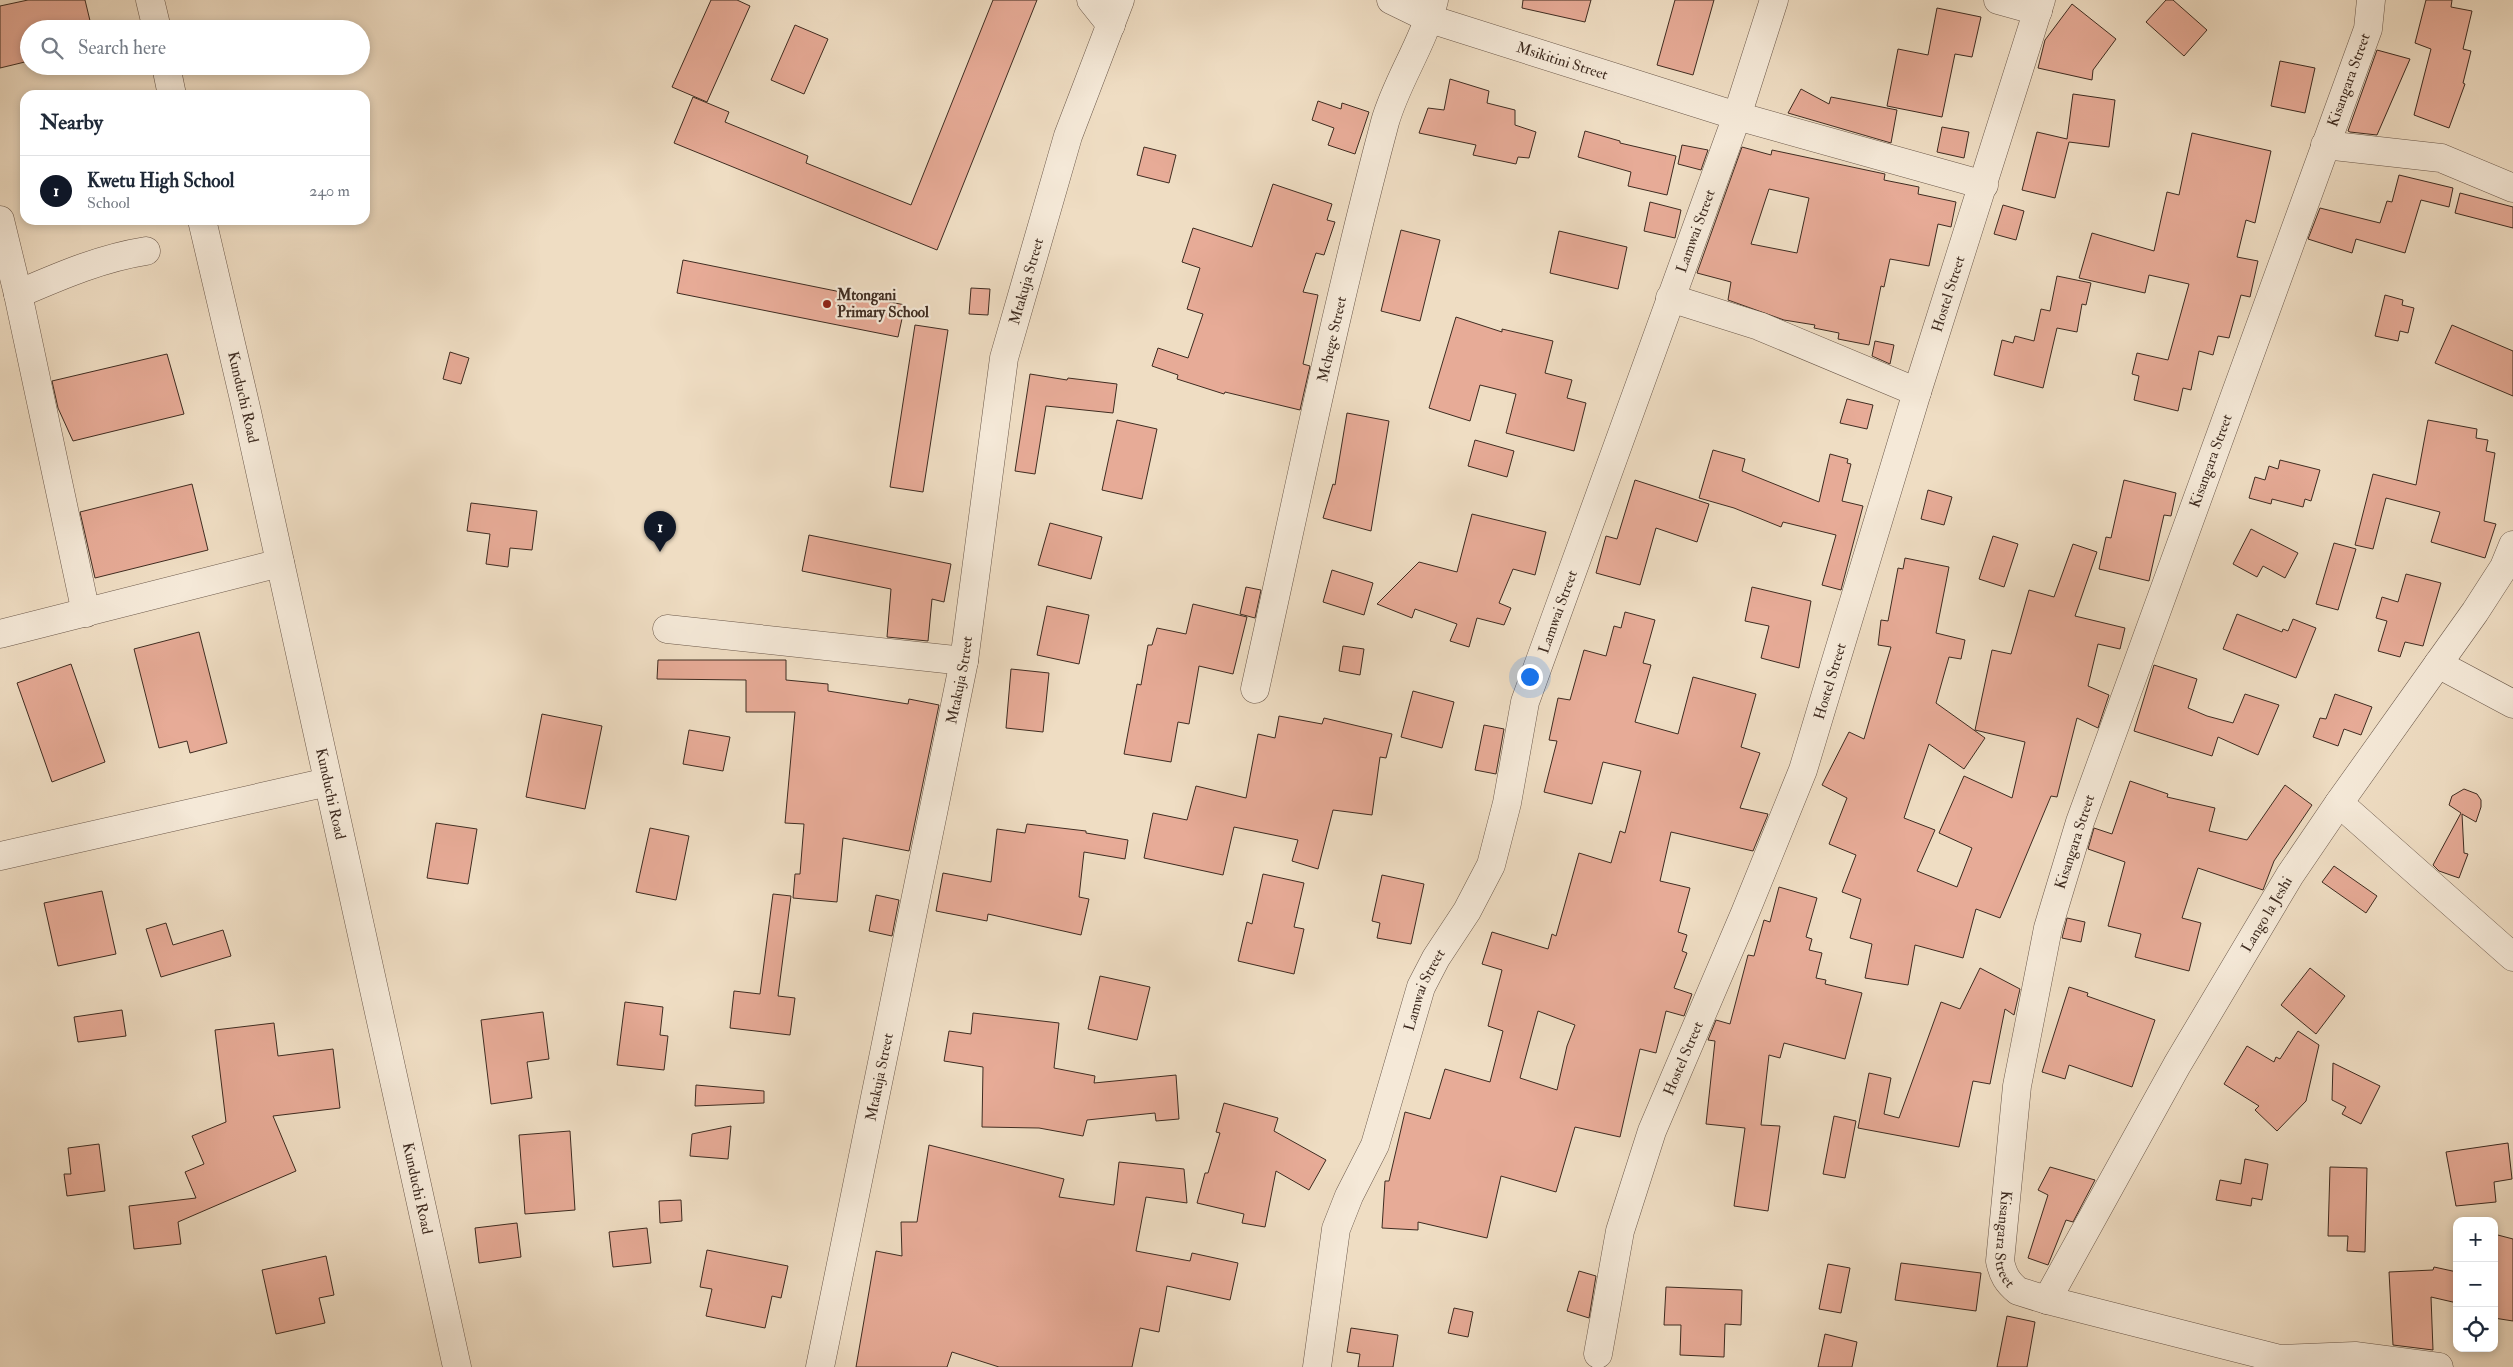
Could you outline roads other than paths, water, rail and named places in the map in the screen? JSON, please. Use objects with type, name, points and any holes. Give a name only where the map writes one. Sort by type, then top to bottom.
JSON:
[{"type":"street","points":[[150,0],[155,20]]},
{"type":"street","points":[[1091,0],[1116,12]]},
{"type":"street","name":"Msikitini Street","points":[[1391,0],[1432,9],[1737,116],[1984,185]]},
{"type":"street","name":"Lamwai Street","points":[[1317,1367],[1336,1229],[1349,1196],[1375,1146],[1421,987],[1491,865],[1507,803],[1525,702],[1737,116],[1774,0]]},
{"type":"street","points":[[1998,0],[2040,5]]},
{"type":"street","name":"Kisangara Street","points":[[2372,0],[2368,29],[2080,822],[2048,928],[2017,1086],[2000,1261],[2002,1273],[2009,1283],[2018,1290],[2228,1358],[2280,1359],[2355,1356],[2439,1367]]},
{"type":"street","name":"Hostel Street","points":[[1598,1354],[1620,1231],[1652,1131],[1745,913],[1803,770],[1917,392],[1984,185],[2010,94],[2040,5]]},
{"type":"street","name":"Mchege Street","points":[[1255,689],[1333,336],[1386,120],[1432,9]]},
{"type":"street","name":"Mtakuja Street","points":[[820,1367],[964,661],[1004,358],[1068,136],[1116,12]]},
{"type":"street","points":[[168,75],[171,90]]},
{"type":"street","points":[[2326,145],[2441,158],[2513,188]]},
{"type":"street","points":[[0,220],[18,294],[86,613]]},
{"type":"street","name":"Kunduchi Road","points":[[203,225],[280,563],[457,1367]]},
{"type":"street","points":[[18,294],[76,269],[121,255],[146,251]]},
{"type":"street","points":[[1670,298],[1759,326],[1917,392]]},
{"type":"street","name":"Lango la Jeshi","points":[[2047,1300],[2177,1064],[2290,875],[2504,567],[2513,545]]},
{"type":"street","points":[[0,634],[280,563]]},
{"type":"street","points":[[667,629],[964,661]]},
{"type":"street","points":[[2438,664],[2513,704]]},
{"type":"street","points":[[0,856],[328,782]]},
{"type":"street","points":[[2339,803],[2513,957]]},
{"type":"place","name":"Mtongani Primary School","points":[[827,304]]},
{"type":"place","name":"Kwetu High School","points":[[660,552]]}]
